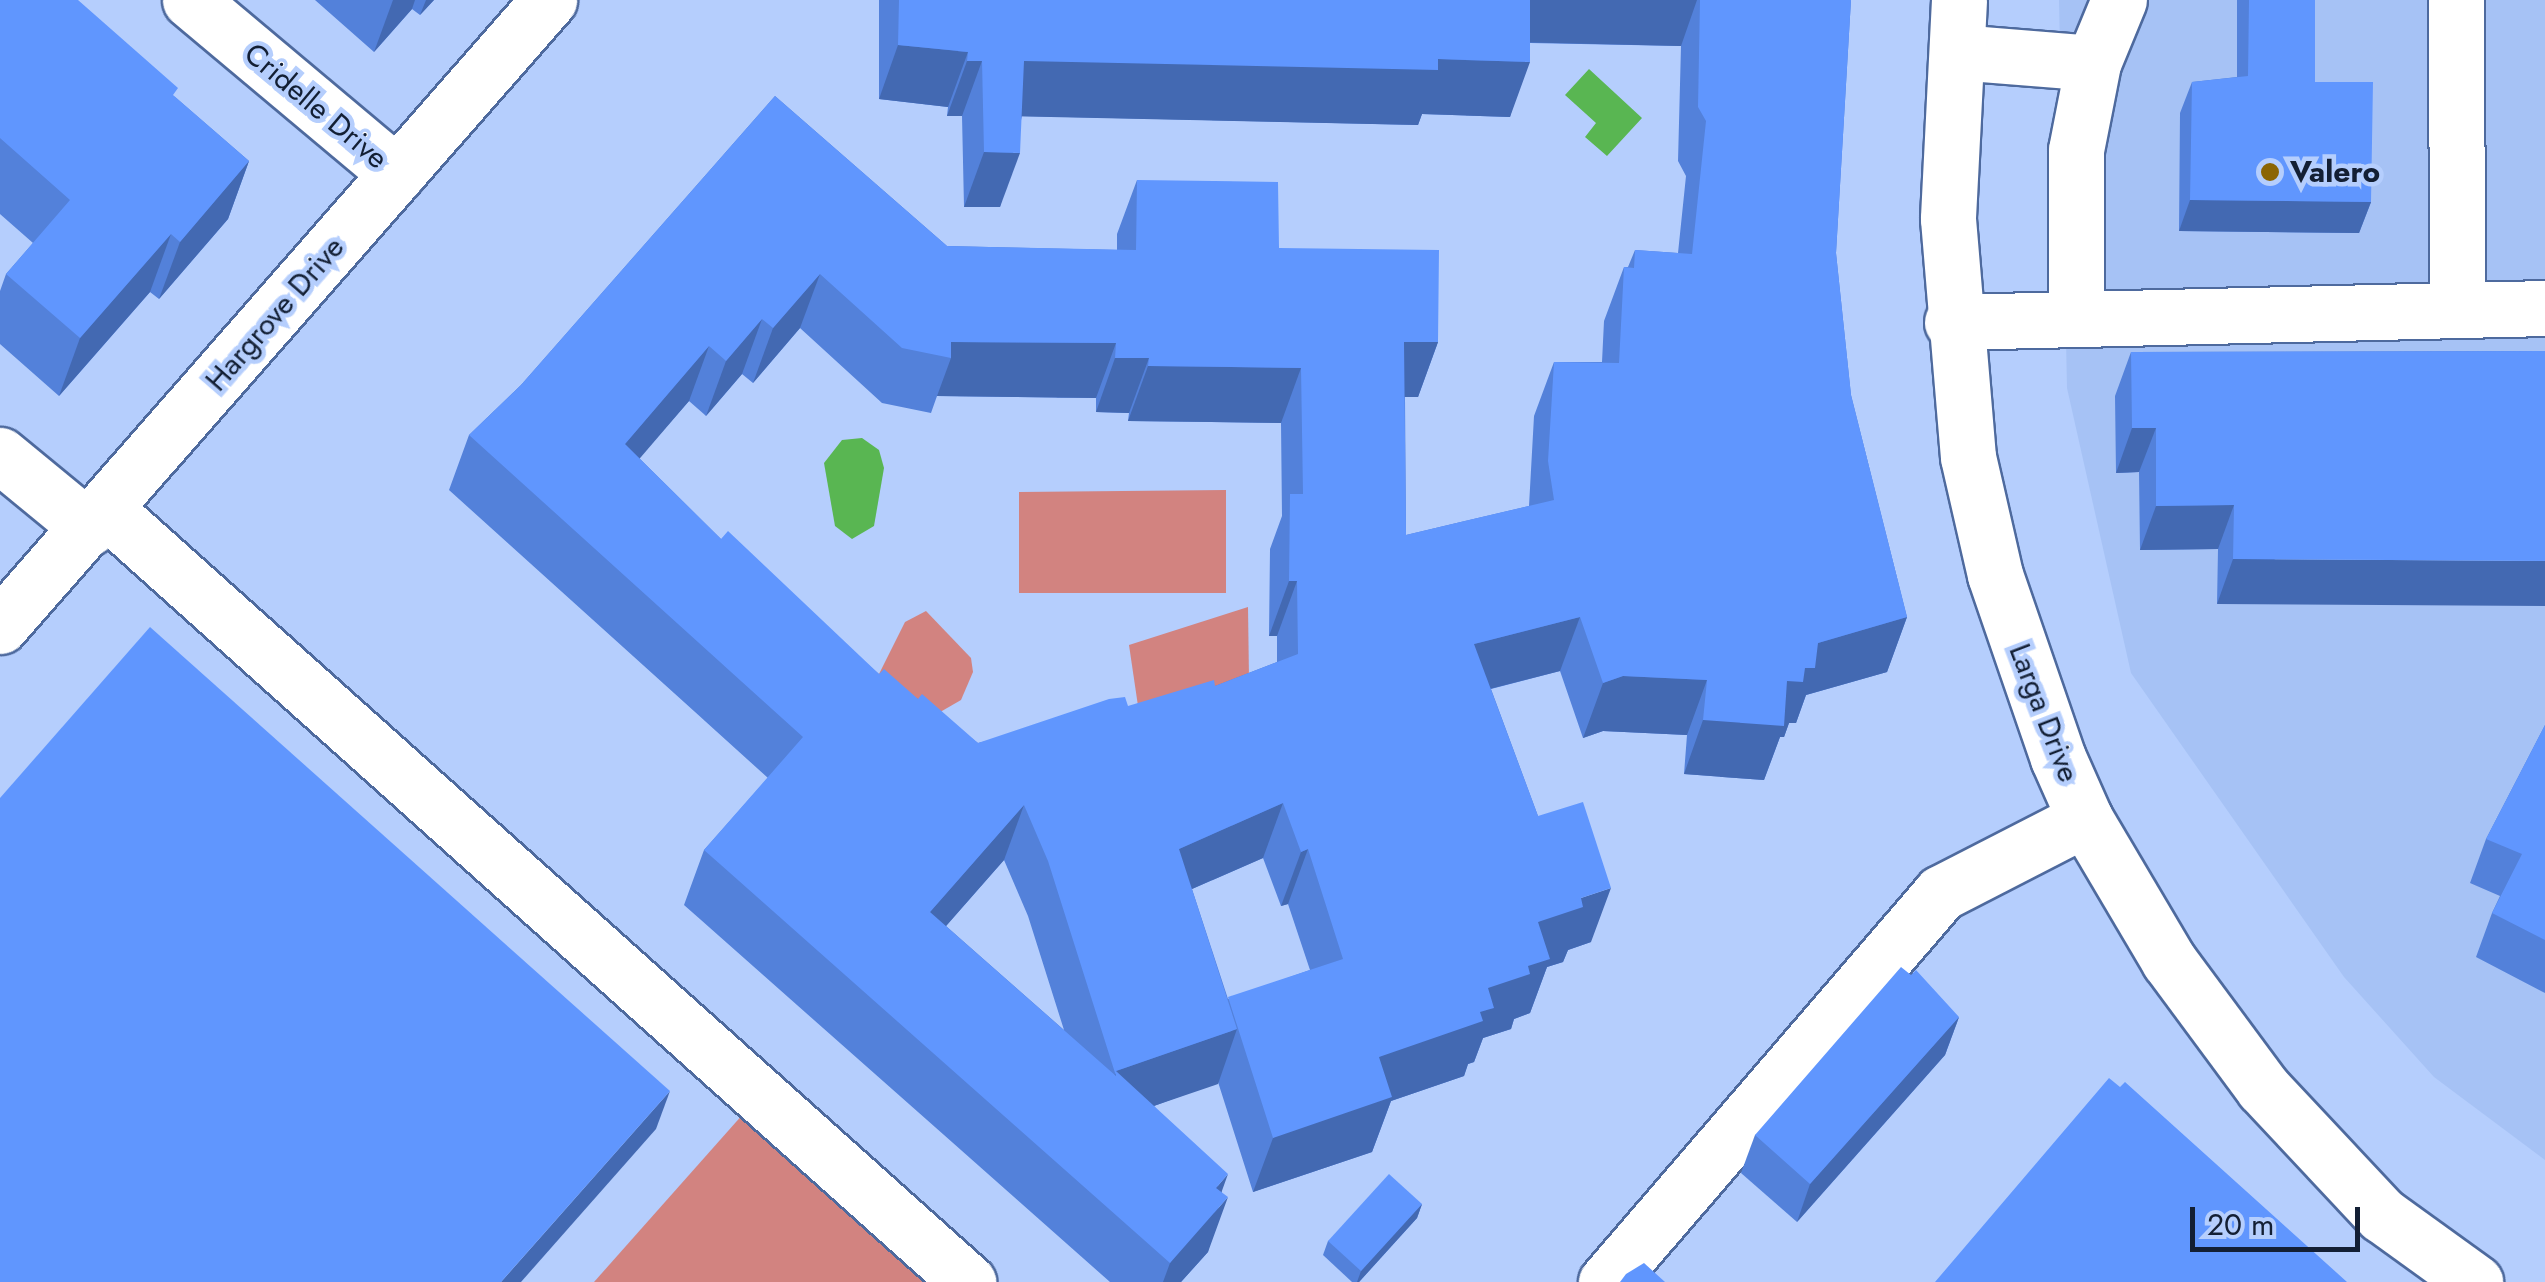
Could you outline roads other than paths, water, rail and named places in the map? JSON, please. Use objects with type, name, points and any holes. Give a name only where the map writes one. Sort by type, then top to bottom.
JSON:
[{"type":"street","name":"Cridelle Drive","points":[[190,0],[397,174]]},
{"type":"street","name":"Hargrove Drive","points":[[0,626],[549,0]]},
{"type":"street","points":[[2076,319],[2076,150],[2093,63],[2119,0]]},
{"type":"street","points":[[2456,0],[2457,310]]},
{"type":"street","points":[[1958,26],[2093,63]]},
{"type":"street","name":"Larga Drive","points":[[1958,26],[1948,219],[1952,322],[1968,457],[1995,575],[2086,819],[2169,962],[2264,1088],[2382,1215],[2475,1282]]},
{"type":"street","points":[[1952,322],[2545,308]]},
{"type":"street","points":[[0,455],[97,518],[968,1282]]},
{"type":"street","points":[[1606,1282],[1941,894],[2086,819]]},
{"type":"place","name":"Valero","points":[[2270,172]]}]
